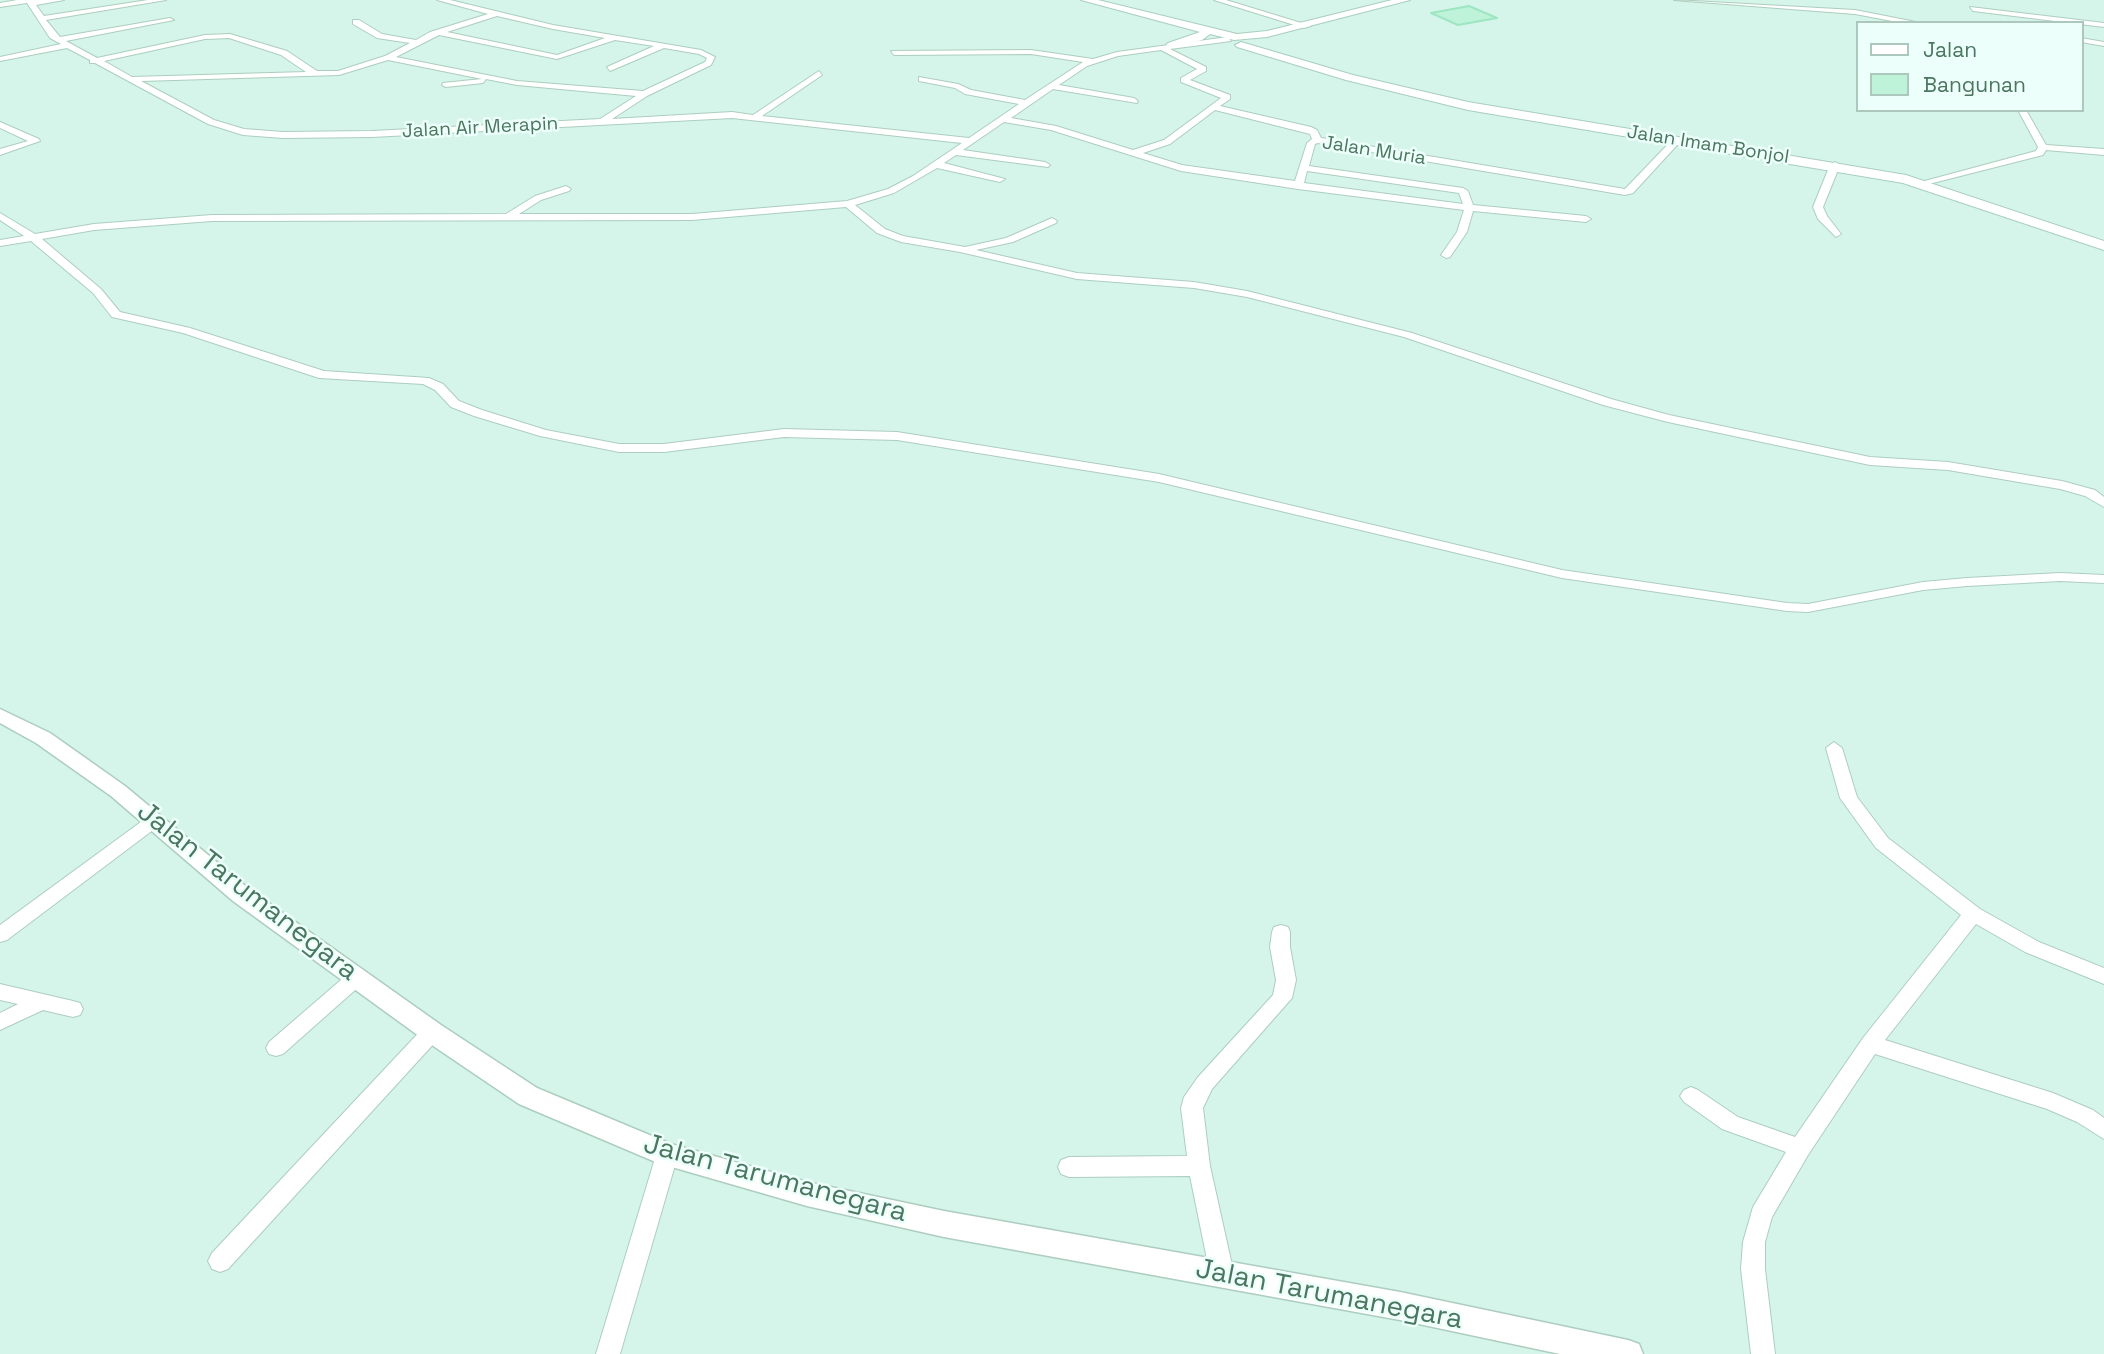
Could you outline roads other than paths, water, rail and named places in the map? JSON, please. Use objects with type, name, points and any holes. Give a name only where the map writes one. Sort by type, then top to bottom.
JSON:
[{"type":"main road","name":"Jalan Imam Bonjol","points":[[1086,0],[1238,40],[1306,65],[1409,93],[1516,115],[1835,165],[1924,184],[2104,246]]},
{"type":"main road","points":[[1305,26],[1405,0]]},
{"type":"main road","points":[[1238,40],[1414,0]]},
{"type":"main road","name":"Jalan Imam Bonjol","points":[[1168,22],[1238,40]]},
{"type":"main road","points":[[1166,46],[1198,38],[1205,33]]},
{"type":"street","points":[[0,5],[61,0]]},
{"type":"street","points":[[40,16],[162,0]]},
{"type":"street","points":[[441,0],[494,14],[612,38],[701,52],[712,59],[644,94],[601,122]]},
{"type":"street","points":[[1218,0],[1305,26]]},
{"type":"street","points":[[1678,0],[1847,11],[1905,21]]},
{"type":"street","points":[[1971,0],[1979,18]]},
{"type":"street","name":"Jalan Air Merapin","points":[[31,1],[58,40],[211,122],[243,132],[372,134],[701,116],[756,116],[972,141]]},
{"type":"street","points":[[40,16],[78,8]]},
{"type":"street","points":[[1973,9],[2071,21]]},
{"type":"street","points":[[131,79],[339,73],[388,58],[415,42],[494,14]]},
{"type":"street","points":[[58,40],[170,20]]},
{"type":"street","points":[[356,22],[380,36],[415,42]]},
{"type":"street","points":[[2083,22],[2104,25]]},
{"type":"street","points":[[439,33],[558,57],[612,38]]},
{"type":"street","points":[[93,61],[205,37],[230,36],[284,53],[314,73]]},
{"type":"street","points":[[0,243],[94,227],[212,218],[704,217],[848,204],[879,196],[914,180],[1051,86],[1093,61],[1166,46],[1238,40]]},
{"type":"street","points":[[2083,40],[2104,44]]},
{"type":"street","points":[[0,59],[69,45]]},
{"type":"street","points":[[610,69],[662,46]]},
{"type":"street","points":[[1130,154],[1167,142],[1227,97],[1184,80],[1203,69],[1166,46]]},
{"type":"street","points":[[894,53],[1041,52],[1093,61]]},
{"type":"street","points":[[388,58],[517,83],[644,94]]},
{"type":"street","points":[[756,116],[819,74]]},
{"type":"street","points":[[446,85],[496,77]]},
{"type":"street","points":[[922,79],[958,86],[968,92],[1026,103]]},
{"type":"street","points":[[1051,86],[1133,101]]},
{"type":"street","points":[[1213,107],[1308,129],[1316,134],[1317,140]]},
{"type":"street","points":[[2023,112],[2043,147]]},
{"type":"street","points":[[1003,119],[1053,128],[1181,168],[1469,208],[1586,219]]},
{"type":"street","points":[[0,125],[36,141],[0,152]]},
{"type":"street","name":"Jalan Muria","points":[[1298,186],[1311,143],[1317,140],[1625,192],[1630,191],[1676,141]]},
{"type":"street","points":[[2043,147],[2104,152]]},
{"type":"street","points":[[1924,184],[2036,155],[2043,147]]},
{"type":"street","points":[[956,152],[1045,165]]},
{"type":"street","points":[[938,165],[1000,179]]},
{"type":"street","points":[[1835,165],[1822,191],[1818,207],[1822,217],[1836,234]]},
{"type":"street","points":[[1304,168],[1378,180],[1456,188],[1465,192],[1469,208],[1462,232],[1446,255]]},
{"type":"street","points":[[507,218],[538,198],[566,189]]},
{"type":"street","points":[[848,204],[881,231],[893,237],[960,249],[1077,276],[1194,285],[1247,294],[1408,335],[1607,402],[1668,418],[1870,461],[1948,466],[2062,485],[2090,492],[2104,503]]},
{"type":"street","points":[[0,216],[33,237],[103,297],[116,315],[186,330],[323,376],[425,381],[439,387],[454,404],[478,413],[544,433],[619,448],[664,448],[784,433],[897,436],[1159,478],[1562,574],[1787,607],[1808,608],[1923,586],[1967,582],[2060,577],[2104,579]]},
{"type":"street","points":[[960,249],[1009,240],[1052,221]]},
{"type":"street","name":"Jalan Tarumanegara","points":[[0,715],[43,738],[155,820],[241,895],[432,1032],[528,1096],[667,1155],[807,1194],[944,1224],[1400,1306],[1628,1354]]},
{"type":"street","points":[[1834,748],[1849,798],[1882,843],[1973,914],[2032,947],[2104,976]]},
{"type":"street","points":[[0,935],[155,820]]},
{"type":"street","points":[[1763,1354],[1753,1269],[1754,1242],[1761,1214],[1800,1148],[1870,1044],[1973,914]]},
{"type":"street","points":[[1222,1274],[1199,1166],[1192,1108],[1195,1097],[1282,998],[1286,980],[1280,947],[1281,932]]},
{"type":"street","points":[[276,1048],[356,978]]},
{"type":"street","points":[[0,992],[73,1009]]},
{"type":"street","points":[[0,1022],[39,1003]]},
{"type":"street","points":[[220,1261],[432,1032]]},
{"type":"street","points":[[1870,1044],[2053,1102],[2085,1116],[2104,1130]]},
{"type":"street","points":[[1690,1096],[1730,1123],[1800,1148]]},
{"type":"street","points":[[608,1354],[667,1155]]},
{"type":"street","points":[[1069,1167],[1199,1166]]}]
